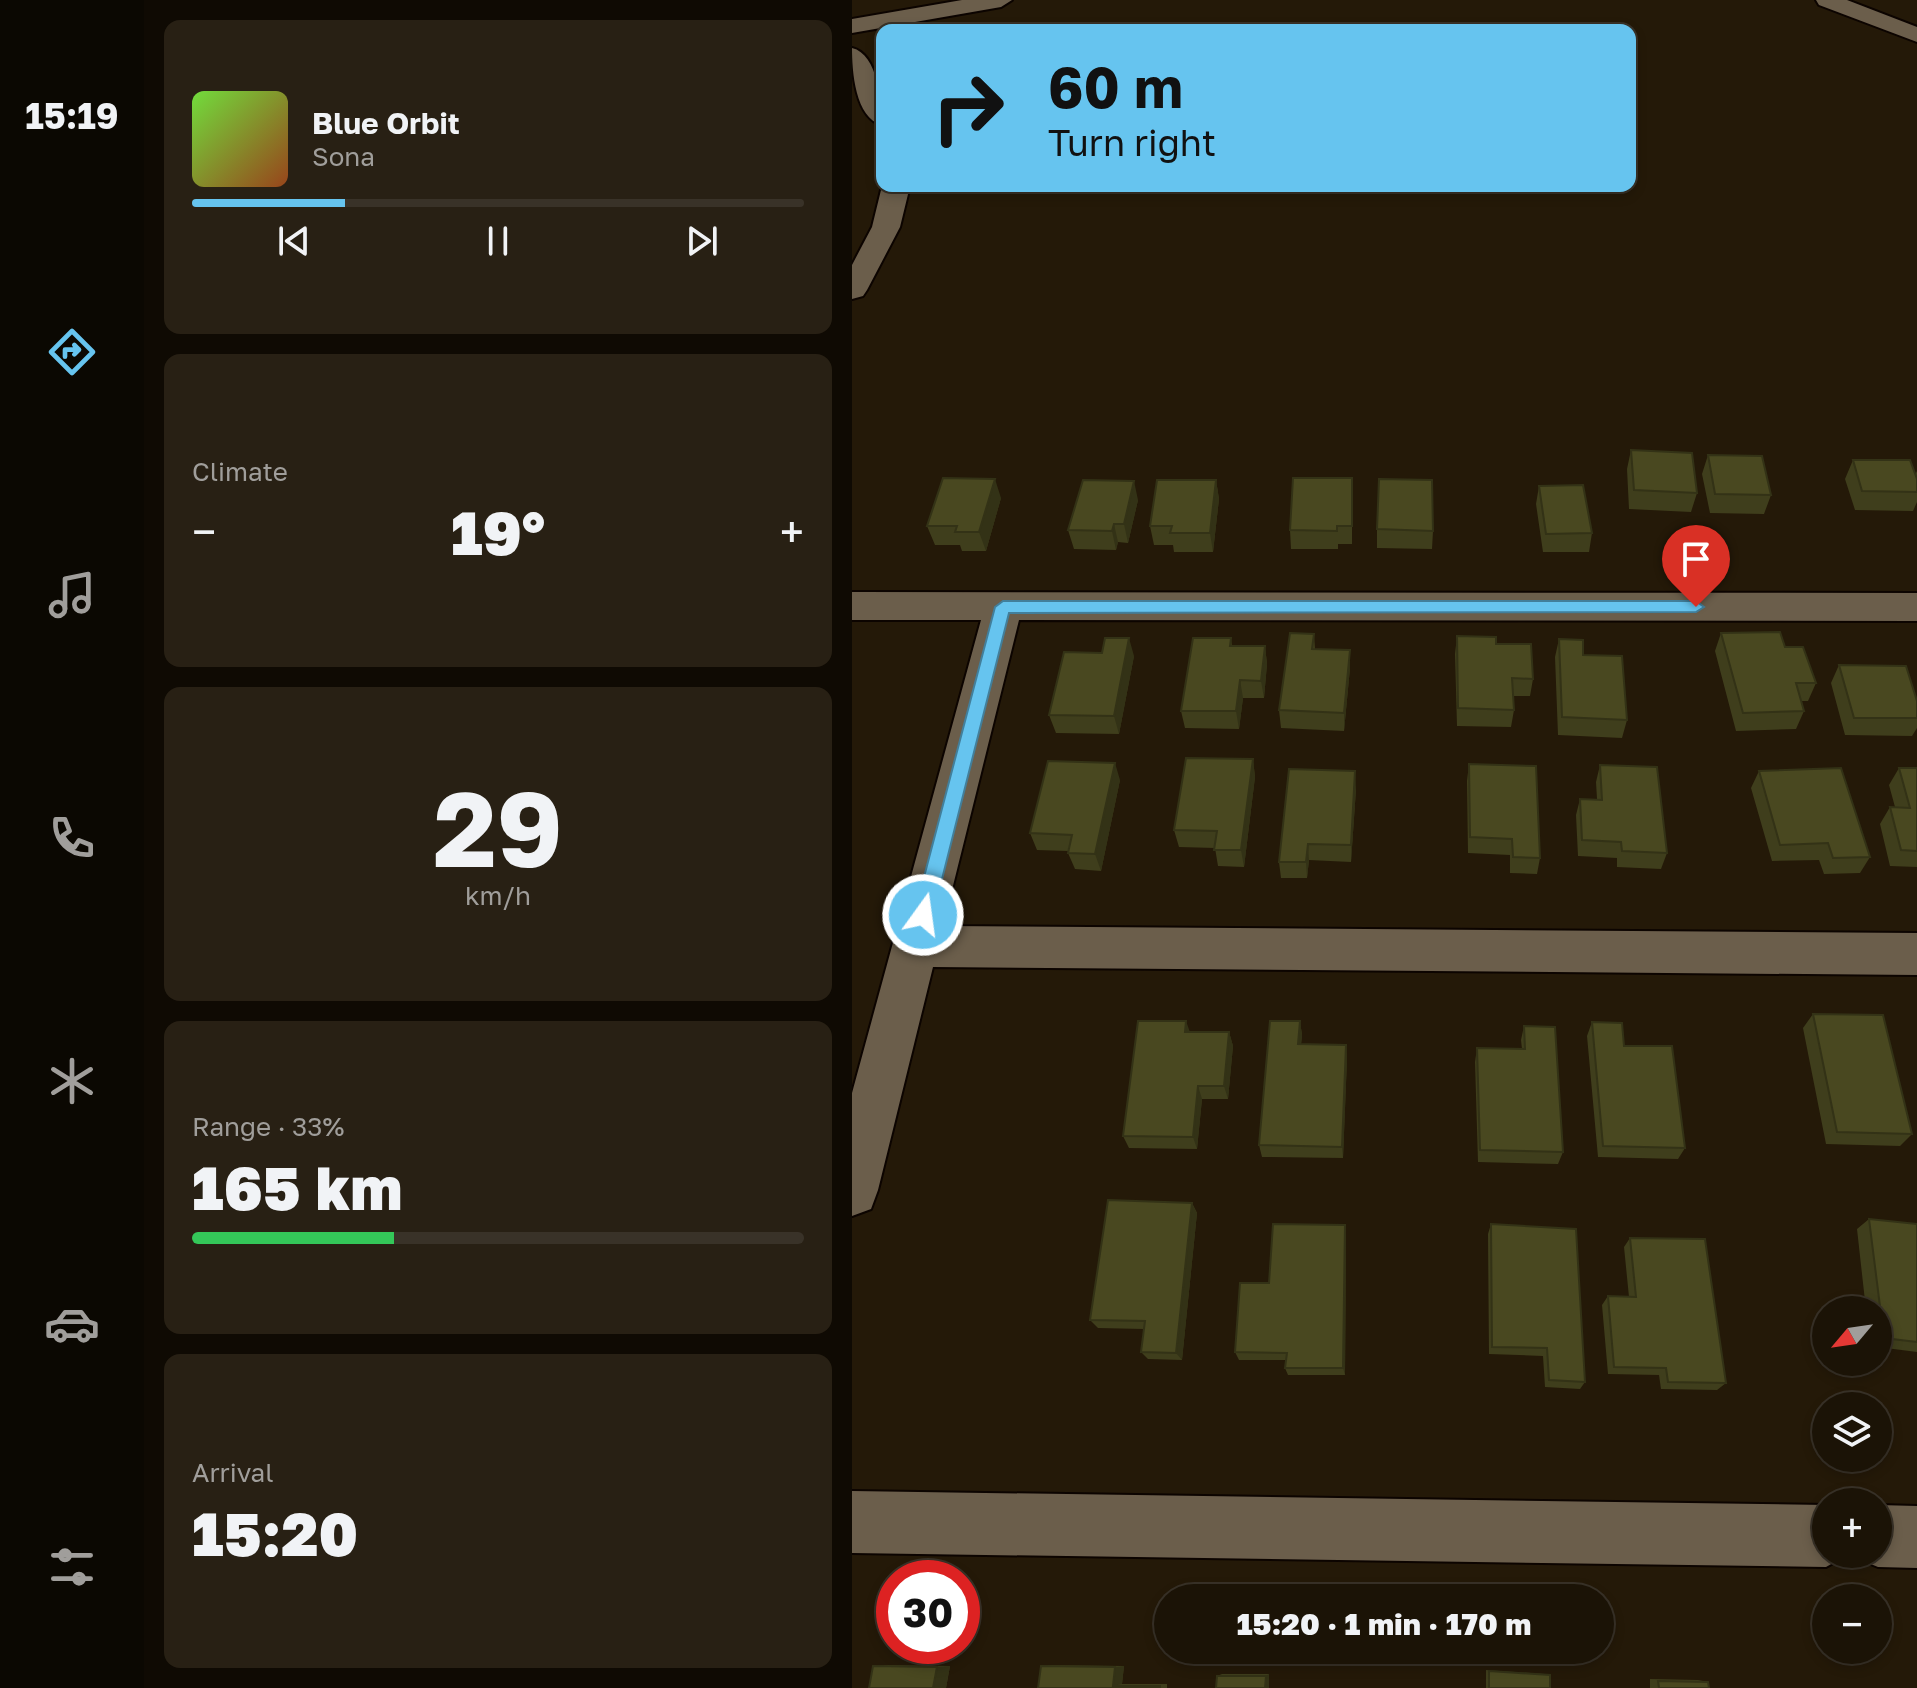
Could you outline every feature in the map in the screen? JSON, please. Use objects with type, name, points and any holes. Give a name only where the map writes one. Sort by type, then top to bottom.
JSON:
[{"type":"street","points":[[852,26],[1001,0]]},
{"type":"street","points":[[1827,0],[1917,35]]},
{"type":"street","points":[[852,55],[876,106]]},
{"type":"street","points":[[852,116],[876,114]]},
{"type":"street","points":[[852,290],[880,241],[896,202],[896,192]]},
{"type":"street","points":[[852,606],[1917,607]]},
{"type":"street","points":[[852,1190],[1003,607]]},
{"type":"street","points":[[915,946],[1917,954]]},
{"type":"street","points":[[852,1522],[1812,1536]]},
{"type":"street","points":[[1892,1536],[1917,1537]]},
{"type":"building","points":[[1631,450],[1692,453],[1697,493],[1634,490]]},
{"type":"building","points":[[1708,455],[1762,456],[1771,495],[1715,494]]},
{"type":"building","points":[[1853,460],[1910,460],[1917,479],[1917,492],[1862,491]]},
{"type":"building","points":[[943,478],[995,479],[979,532],[955,532],[957,526],[927,526]]},
{"type":"building","points":[[1293,478],[1352,478],[1352,526],[1337,526],[1337,531],[1290,530]]},
{"type":"building","points":[[1379,479],[1432,480],[1433,531],[1377,529]]},
{"type":"building","points":[[1083,480],[1134,481],[1124,524],[1114,524],[1112,531],[1068,530]]},
{"type":"building","points":[[1157,480],[1216,480],[1210,533],[1170,533],[1172,526],[1150,526]]},
{"type":"building","points":[[1583,485],[1592,533],[1546,534],[1539,486]]},
{"type":"building","points":[[1780,632],[1785,647],[1803,647],[1816,683],[1796,683],[1804,711],[1743,713],[1721,633]]},
{"type":"building","points":[[1290,633],[1314,634],[1312,649],[1350,650],[1344,713],[1279,710]]},
{"type":"building","points":[[1457,636],[1496,637],[1496,644],[1531,644],[1533,679],[1512,678],[1514,710],[1458,708]]},
{"type":"building","points":[[1105,638],[1129,638],[1114,716],[1049,715],[1064,652],[1102,653]]},
{"type":"building","points":[[1193,638],[1231,638],[1230,646],[1265,646],[1261,681],[1240,680],[1236,711],[1181,711]]},
{"type":"building","points":[[1559,639],[1583,640],[1583,655],[1622,656],[1627,720],[1562,717]]},
{"type":"building","points":[[1839,665],[1906,666],[1917,701],[1917,718],[1854,718]]},
{"type":"building","points":[[1186,758],[1253,759],[1241,850],[1214,850],[1217,831],[1174,830]]},
{"type":"building","points":[[1048,761],[1115,763],[1095,854],[1068,853],[1072,835],[1030,833]]},
{"type":"building","points":[[1469,764],[1536,766],[1540,858],[1513,857],[1512,839],[1470,837]]},
{"type":"building","points":[[1600,765],[1657,767],[1667,853],[1622,851],[1621,842],[1582,840],[1580,799],[1602,800]]},
{"type":"building","points":[[1841,768],[1870,857],[1833,858],[1828,843],[1780,845],[1759,771]]},
{"type":"building","points":[[1899,768],[1917,768],[1917,851],[1901,850],[1890,807],[1910,808]]},
{"type":"building","points":[[1289,769],[1355,771],[1351,845],[1308,844],[1306,862],[1279,862]]},
{"type":"building","points":[[1813,1014],[1883,1015],[1912,1134],[1837,1132]]},
{"type":"building","points":[[1138,1021],[1186,1021],[1185,1032],[1229,1032],[1224,1086],[1198,1086],[1193,1137],[1123,1136]]},
{"type":"building","points":[[1270,1021],[1300,1021],[1298,1044],[1346,1045],[1342,1147],[1259,1145]]},
{"type":"building","points":[[1592,1022],[1622,1023],[1624,1046],[1672,1046],[1685,1148],[1603,1146]]},
{"type":"building","points":[[1524,1026],[1555,1027],[1563,1152],[1480,1150],[1477,1048],[1525,1049]]},
{"type":"building","points":[[1108,1200],[1192,1203],[1176,1353],[1141,1352],[1145,1321],[1090,1320]]},
{"type":"building","points":[[1869,1219],[1917,1224],[1917,1342],[1892,1339],[1892,1296],[1879,1296]]},
{"type":"building","points":[[1273,1224],[1345,1225],[1343,1368],[1285,1368],[1287,1353],[1235,1352],[1240,1283],[1269,1283]]},
{"type":"building","points":[[1491,1224],[1576,1229],[1585,1382],[1549,1380],[1547,1348],[1492,1347]]},
{"type":"building","points":[[1630,1238],[1705,1239],[1726,1383],[1668,1382],[1666,1368],[1614,1367],[1608,1296],[1636,1297]]},
{"type":"building","points":[[873,1666],[937,1667],[933,1688],[869,1688]]},
{"type":"building","points":[[1041,1666],[1115,1667],[1113,1686],[1160,1688],[1038,1688]]},
{"type":"building","points":[[1489,1671],[1550,1675],[1550,1688],[1489,1688]]},
{"type":"building","points":[[1217,1676],[1266,1676],[1265,1688],[1216,1688]]},
{"type":"building","points":[[1658,1681],[1708,1682],[1709,1688],[1659,1688]]},
{"type":"route","points":[[923,915],[1003,607],[1696,607]]}]
